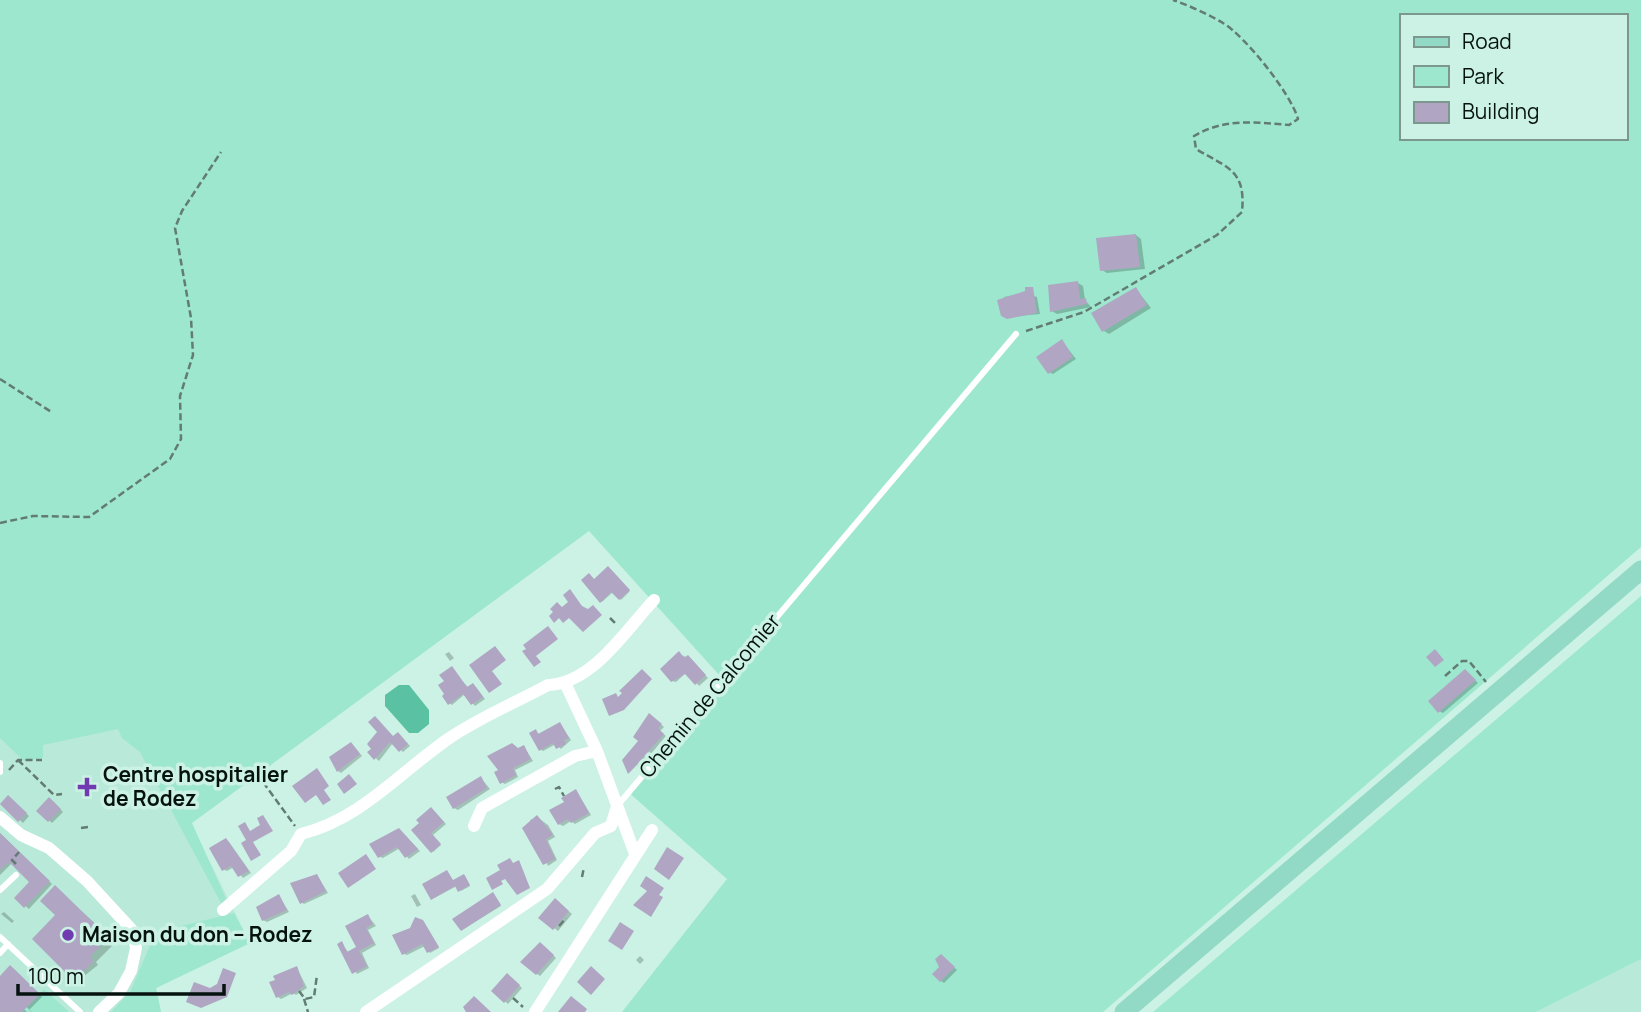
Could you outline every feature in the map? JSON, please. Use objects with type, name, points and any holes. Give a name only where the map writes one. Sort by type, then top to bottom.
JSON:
[{"type":"main road","points":[[1124,1012],[1641,570]]},
{"type":"street","points":[[223,910],[291,851],[301,834],[329,827],[381,794],[449,738],[548,685],[566,685],[586,674],[654,600]]},
{"type":"street","points":[[566,685],[597,751],[635,854]]},
{"type":"street","points":[[474,826],[482,808],[575,757],[597,751]]},
{"type":"street","name":"Chemin de Calcomier","points":[[366,1012],[547,889],[595,833],[611,826],[617,806]]},
{"type":"street","points":[[0,817],[21,835],[58,856],[87,881],[133,931],[136,948],[131,971],[119,993],[99,1012]]},
{"type":"street","points":[[529,1009],[652,830]]},
{"type":"lane","name":"Chemin de Calcomier","points":[[617,806],[1016,334]]},
{"type":"lane","points":[[0,762],[0,772]]},
{"type":"lane","points":[[0,890],[16,875]]},
{"type":"lane","points":[[0,937],[80,1012]]},
{"type":"lane","points":[[0,953],[8,944]]},
{"type":"path","points":[[1016,334],[1084,312],[1217,235],[1242,212],[1244,189],[1232,170],[1196,149],[1194,136],[1210,127],[1250,121],[1289,125],[1298,119],[1294,104],[1233,31],[1225,24],[1173,0]]},
{"type":"path","points":[[0,523],[33,516],[89,517],[170,460],[181,439],[180,396],[194,355],[191,318],[175,228],[182,211],[221,152]]},
{"type":"path","points":[[0,379],[53,413]]},
{"type":"path","points":[[610,618],[616,624]]},
{"type":"path","points":[[1445,677],[1462,661],[1469,661],[1496,692]]},
{"type":"path","points":[[18,760],[54,795],[62,794]]},
{"type":"path","points":[[9,770],[18,760],[42,760]]},
{"type":"path","points":[[263,782],[301,834]]},
{"type":"path","points":[[555,789],[559,786],[564,796]]},
{"type":"path","points":[[81,828],[88,827]]},
{"type":"path","points":[[559,926],[563,919]]},
{"type":"path","points":[[304,998],[312,999],[316,994],[317,975]]},
{"type":"path","points":[[299,991],[308,1012]]},
{"type":"path","points":[[513,998],[529,1009]]},
{"type":"shaded area","name":"Centre hospitalier de Rodez","points":[[54,547],[250,943],[156,988],[161,1012],[0,1012],[0,673]]},
{"type":"shaded area","points":[[399,685],[409,685],[429,710],[429,724],[418,733],[409,733],[385,706],[385,695]]},
{"type":"shaded area","points":[[1641,959],[1641,1012],[1536,1012]]},
{"type":"green space","points":[[0,0],[1641,0],[1641,547],[1103,1012],[622,1012],[727,879],[627,791],[721,677],[589,531],[192,823],[227,901],[221,903],[140,752],[122,738],[118,729],[43,745],[43,758],[24,761],[0,738]]},
{"type":"green space","points":[[1641,596],[1641,959],[1536,1012],[1153,1012]]},
{"type":"green space","points":[[234,913],[250,943],[156,988],[161,1012],[111,1012],[130,992],[152,941],[161,931]]},
{"type":"green space","points":[[44,989],[69,1012],[22,1012]]},
{"type":"building","points":[[1136,234],[1140,267],[1100,271],[1096,238]]},
{"type":"building","points":[[1078,281],[1080,299],[1086,298],[1087,304],[1050,312],[1048,285]]},
{"type":"building","points":[[1025,287],[1033,287],[1037,313],[1007,319],[1001,316],[997,300],[1025,291]]},
{"type":"building","points":[[1136,287],[1147,305],[1102,332],[1091,313]]},
{"type":"building","points":[[1062,339],[1073,357],[1048,374],[1036,357]]},
{"type":"building","points":[[608,566],[630,590],[619,600],[611,592],[600,603],[581,580],[589,573],[594,579]]},
{"type":"building","points":[[570,589],[582,606],[588,609],[593,605],[602,615],[583,632],[569,618],[563,623],[559,618],[554,623],[549,616],[553,612],[550,609],[557,602],[562,607],[568,602],[563,595]]},
{"type":"building","points":[[548,626],[558,639],[536,656],[541,662],[534,667],[522,651],[526,649],[523,645]]},
{"type":"building","points":[[495,646],[506,660],[492,671],[502,684],[489,693],[469,665]]},
{"type":"building","points":[[1435,649],[1444,660],[1435,667],[1426,657]]},
{"type":"building","points":[[679,651],[684,658],[688,655],[706,675],[695,685],[685,674],[671,682],[660,669]]},
{"type":"building","points":[[452,666],[467,687],[473,683],[483,697],[471,705],[463,694],[448,705],[438,685],[444,681],[439,675]]},
{"type":"building","points":[[642,669],[652,679],[624,710],[609,716],[602,699],[616,693],[618,697],[622,693],[619,691]]},
{"type":"building","points":[[1465,669],[1476,680],[1438,713],[1428,701]]},
{"type":"building","points":[[649,713],[662,724],[658,728],[664,734],[628,774],[622,760],[638,741],[633,737]]},
{"type":"building","points":[[375,716],[393,736],[398,732],[408,744],[399,752],[390,742],[374,760],[367,752],[371,749],[367,744],[377,732],[368,722]]},
{"type":"building","points":[[560,722],[569,738],[564,740],[566,744],[556,749],[553,743],[539,751],[529,733],[536,729],[538,734]]},
{"type":"building","points":[[351,742],[360,754],[337,772],[329,757]]},
{"type":"building","points":[[512,743],[518,748],[524,745],[531,759],[513,768],[516,775],[500,784],[494,772],[498,770],[487,756]]},
{"type":"building","points":[[317,768],[329,786],[324,790],[331,800],[323,805],[316,795],[305,803],[292,786]]},
{"type":"building","points":[[349,774],[357,784],[344,794],[337,784]]},
{"type":"building","points":[[481,776],[487,788],[453,809],[446,797]]},
{"type":"building","points":[[576,789],[589,813],[571,823],[568,819],[558,825],[549,810],[564,802],[561,798]]},
{"type":"building","points":[[8,795],[27,813],[18,822],[0,804]]},
{"type":"building","points":[[49,797],[61,809],[48,822],[36,811]]},
{"type":"building","points":[[431,807],[444,822],[431,833],[441,844],[431,853],[411,830],[419,823],[416,820]]},
{"type":"building","points":[[263,815],[273,831],[253,842],[261,855],[251,861],[241,843],[246,840],[238,826],[245,822],[250,831],[260,825],[257,818]]},
{"type":"building","points":[[537,815],[553,835],[546,839],[555,859],[543,865],[522,828]]},
{"type":"building","points":[[399,828],[418,849],[405,858],[397,847],[378,858],[369,844]]},
{"type":"building","points":[[0,833],[50,881],[24,908],[14,898],[29,882],[9,862],[0,870]]},
{"type":"building","points":[[226,838],[249,871],[238,877],[231,866],[222,871],[209,848]]},
{"type":"building","points":[[667,847],[684,858],[669,880],[654,869]]},
{"type":"building","points":[[366,854],[376,869],[348,888],[338,873]]},
{"type":"building","points":[[510,858],[513,863],[519,860],[530,888],[517,895],[505,879],[501,881],[503,884],[492,890],[486,878],[500,870],[497,865]]},
{"type":"building","points":[[447,870],[453,880],[464,874],[470,885],[458,892],[455,886],[431,900],[422,884]]},
{"type":"building","points":[[317,874],[326,891],[300,904],[290,883]]},
{"type":"building","points":[[646,876],[664,888],[659,895],[663,897],[651,917],[633,905],[647,891],[640,886]]},
{"type":"building","name":"Maison du don – Rodez","points":[[55,885],[98,927],[95,930],[106,940],[90,957],[94,961],[81,974],[77,970],[70,977],[32,939],[55,915],[40,901]]},
{"type":"building","points":[[493,892],[501,905],[461,931],[452,919]]},
{"type":"building","points":[[279,894],[287,910],[262,921],[256,907]]},
{"type":"building","points":[[555,898],[569,911],[553,930],[538,918]]},
{"type":"building","points":[[368,914],[373,924],[366,928],[374,943],[359,951],[367,966],[352,974],[337,944],[342,941],[347,952],[356,947],[345,926]]},
{"type":"building","points":[[415,917],[423,920],[439,947],[427,953],[422,944],[402,955],[392,935],[410,928]]},
{"type":"building","points":[[620,922],[634,931],[622,950],[608,941]]},
{"type":"building","points":[[540,942],[554,955],[536,975],[520,962]]},
{"type":"building","points":[[941,954],[955,967],[940,982],[932,974],[939,967],[935,959]]},
{"type":"building","points":[[10,965],[40,994],[22,1012],[0,1012],[0,976]]},
{"type":"building","points":[[297,966],[304,986],[292,995],[289,992],[276,998],[269,982],[275,980],[273,976]]},
{"type":"building","points":[[591,966],[605,979],[591,995],[577,982]]},
{"type":"building","points":[[223,968],[236,973],[227,997],[201,1008],[186,1002],[194,982],[210,988],[217,984]]},
{"type":"building","points":[[507,973],[520,985],[504,1003],[491,991]]},
{"type":"building","points":[[474,996],[491,1012],[466,1012],[463,1007]]},
{"type":"building","points":[[571,996],[587,1009],[585,1012],[558,1012]]},
{"type":"place","name":"Centre hospitalier de Rodez","points":[[87,787]]},
{"type":"place","name":"Maison du don – Rodez","points":[[68,935]]}]
